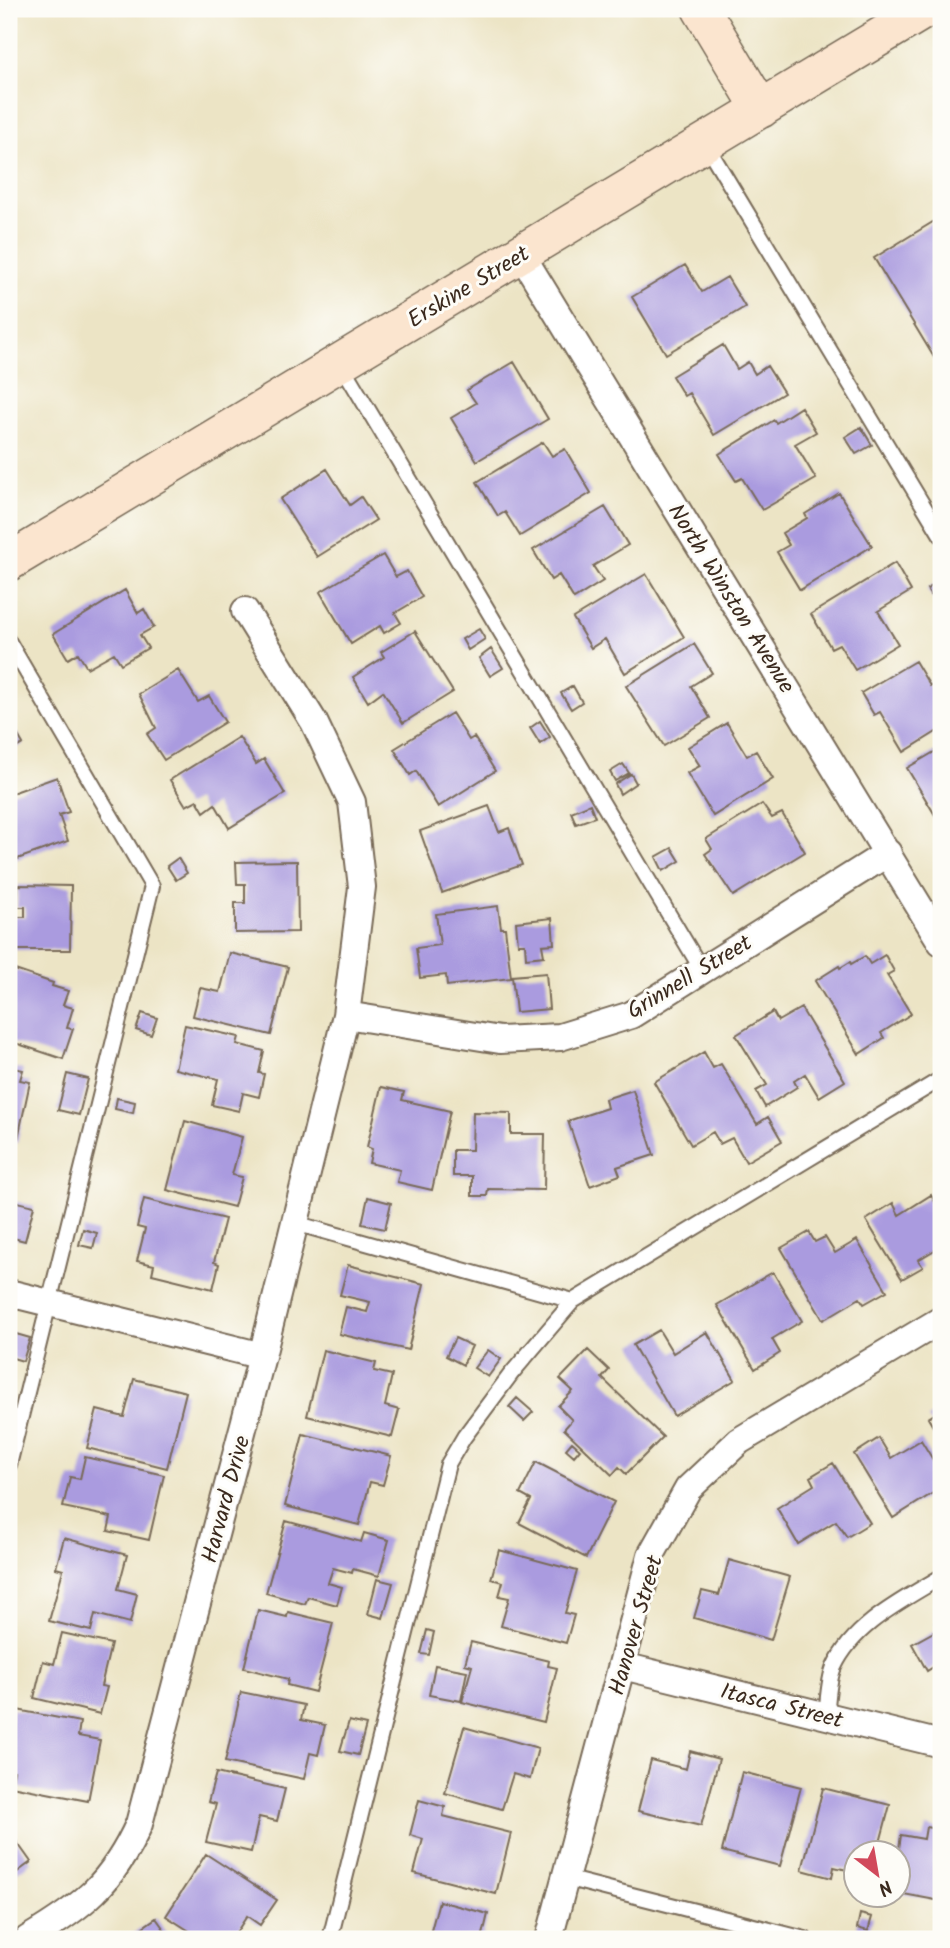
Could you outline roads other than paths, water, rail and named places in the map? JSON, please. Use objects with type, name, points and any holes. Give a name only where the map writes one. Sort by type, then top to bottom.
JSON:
[{"type":"main road","points":[[701,9],[761,108]]},
{"type":"main road","name":"Erskine Street","points":[[9,562],[926,9]]},
{"type":"street","name":"North Winston Avenue","points":[[521,254],[941,942]]},
{"type":"street","name":"Harvard Drive","points":[[28,1939],[88,1900],[114,1870],[129,1847],[139,1824],[262,1356],[346,1015],[362,887],[352,802],[314,722],[245,611]]},
{"type":"street","name":"Grinnell Street","points":[[346,1015],[500,1040],[560,1037],[631,1015],[888,853]]},
{"type":"street","points":[[9,1293],[262,1356]]},
{"type":"street","name":"Hanover Street","points":[[548,1939],[651,1555],[688,1489],[739,1441],[941,1320]]},
{"type":"street","name":"Itasca Street","points":[[623,1666],[941,1744]]},
{"type":"lane","points":[[705,143],[941,535]]},
{"type":"lane","points":[[340,362],[702,970]]},
{"type":"lane","points":[[9,642],[152,886],[9,1465]]},
{"type":"lane","points":[[330,1939],[448,1464],[464,1437],[573,1301],[941,1079]]},
{"type":"lane","points":[[295,1223],[573,1301]]},
{"type":"lane","points":[[826,1716],[833,1670],[849,1642],[882,1613],[941,1577]]},
{"type":"lane","points":[[565,1878],[805,1939]]}]
